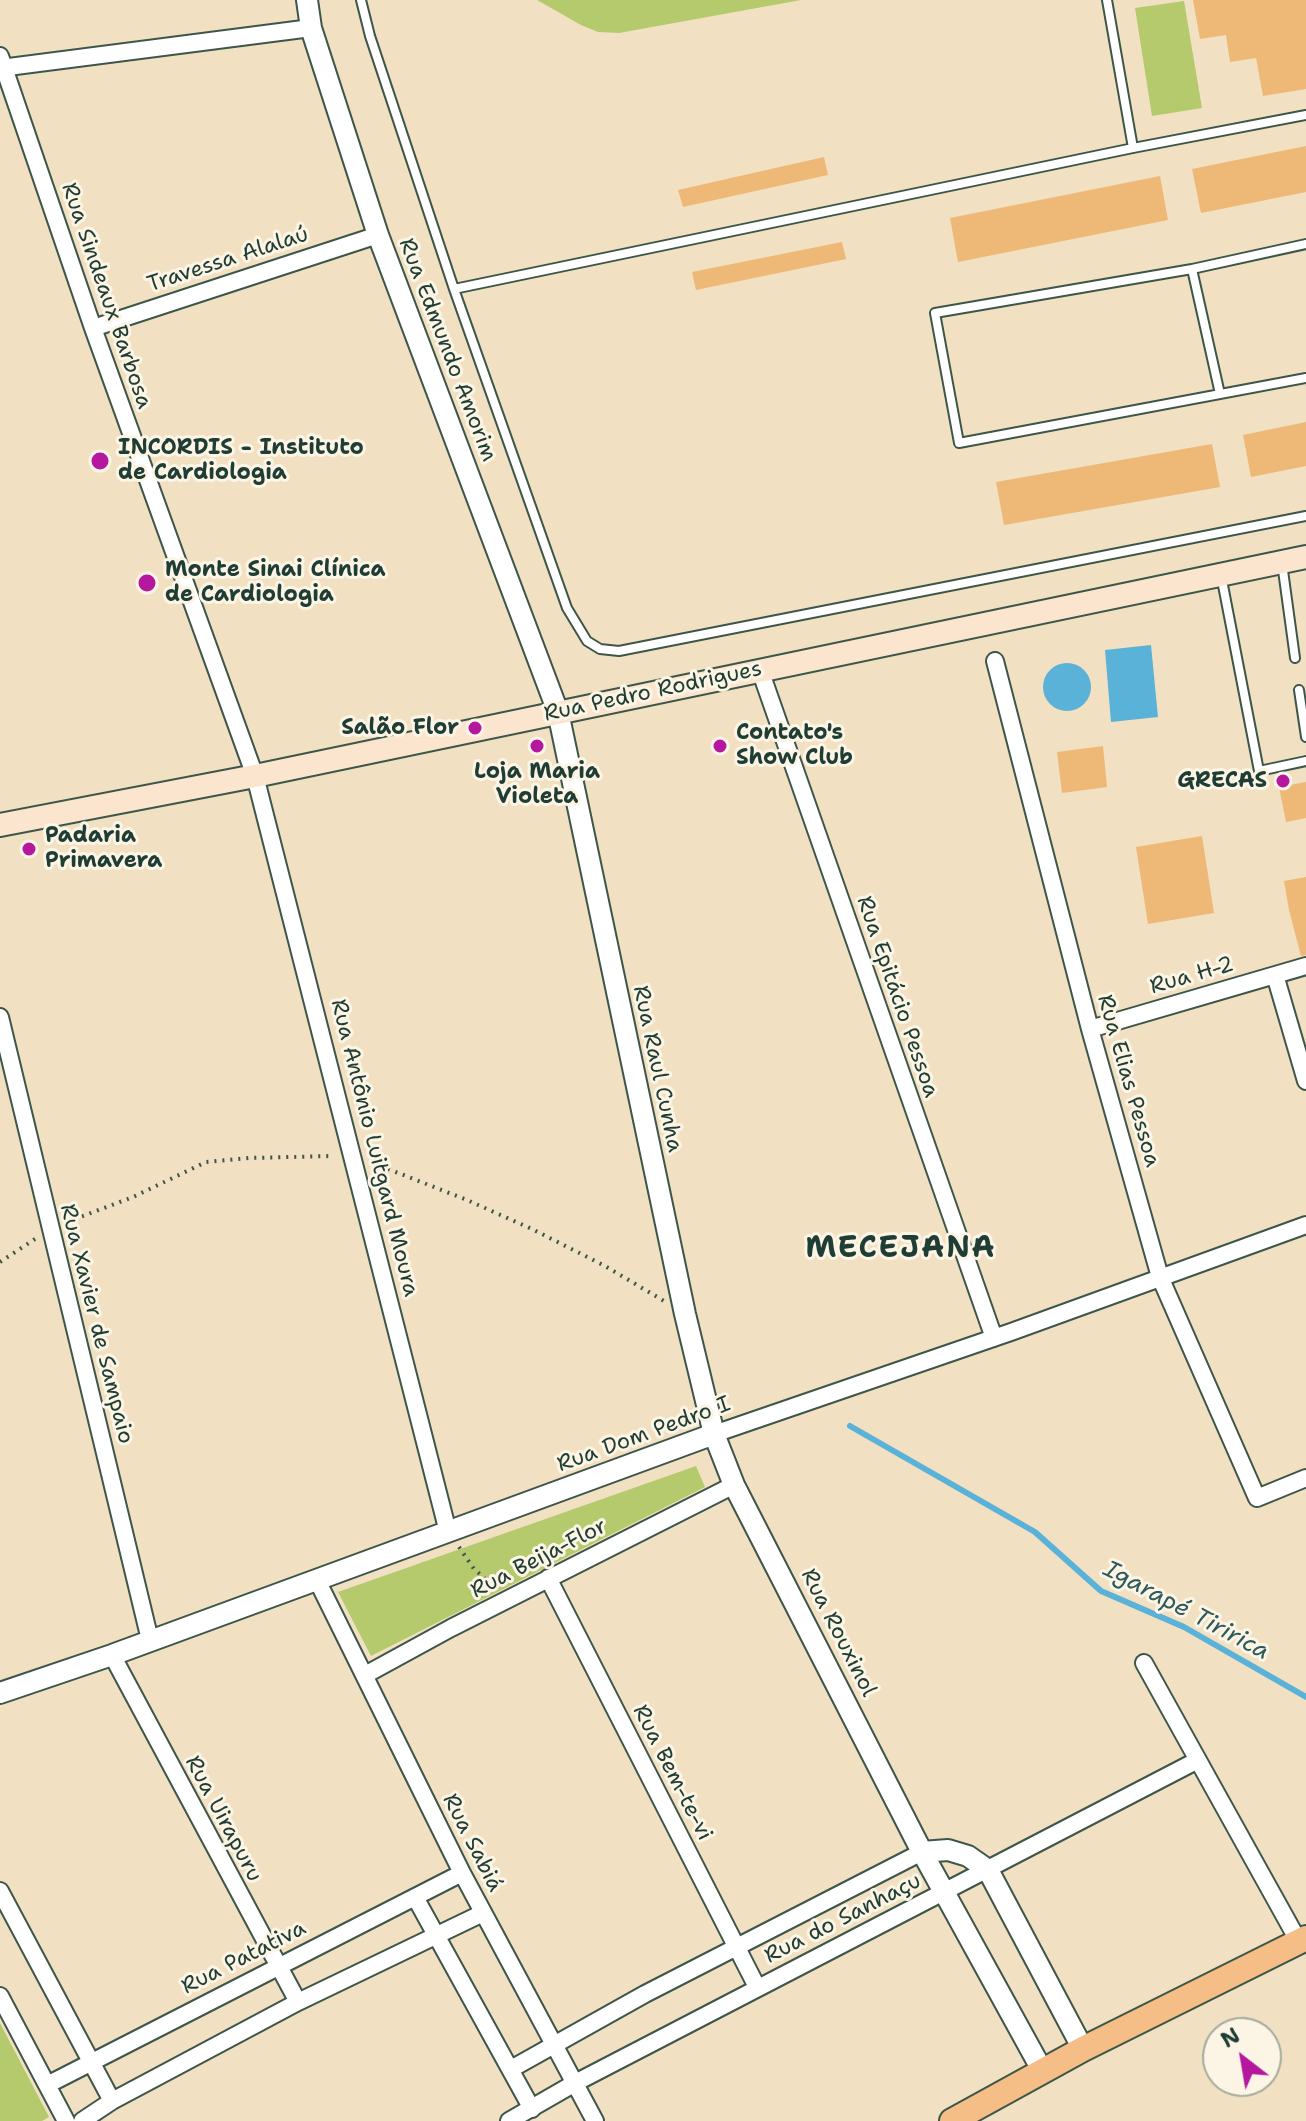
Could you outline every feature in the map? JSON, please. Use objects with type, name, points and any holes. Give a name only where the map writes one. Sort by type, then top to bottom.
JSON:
[{"type":"main road","name":"Rua Pedro Rodrigues","points":[[0,825],[255,776],[1306,557]]},
{"type":"main road","points":[[957,2120],[1083,2049],[1304,1944]]},
{"type":"street","name":"Rua Edmundo Amorim","points":[[307,0],[311,28],[378,235],[558,712]]},
{"type":"street","points":[[1,64],[311,28]]},
{"type":"street","name":"Rua Sindeaux Barbosa","points":[[1,64],[255,776]]},
{"type":"street","name":"Travessa Alalaú","points":[[93,328],[378,235]]},
{"type":"street","name":"Rua Elias Pessoa","points":[[995,661],[1090,1029],[1160,1277],[1257,1498],[1306,1478]]},
{"type":"street","name":"Rua Epitácio Pessoa","points":[[760,670],[994,1338]]},
{"type":"street","name":"Rua Raul Cunha","points":[[558,712],[685,1314],[714,1434]]},
{"type":"street","name":"Rua Antônio Luitgard Moura","points":[[255,776],[448,1532]]},
{"type":"street","name":"Rua H-2","points":[[1090,1029],[1306,966]]},
{"type":"street","points":[[1275,975],[1306,1081]]},
{"type":"street","name":"Rua Xavier de Sampaio","points":[[0,1017],[150,1640]]},
{"type":"street","name":"Rua Dom Pedro I","points":[[0,1693],[112,1655],[714,1434],[994,1338],[1306,1225]]},
{"type":"street","name":"Rua Rouxinol","points":[[714,1434],[734,1485],[922,1852],[1042,2070]]},
{"type":"street","name":"Rua Beija-Flor","points":[[365,1675],[526,1589],[734,1485]]},
{"type":"street","name":"Rua Bem-te-vi","points":[[548,1578],[757,1987]]},
{"type":"street","name":"Rua Sabiá","points":[[317,1580],[462,1873],[595,2121]]},
{"type":"street","name":"Rua Uirapuru","points":[[112,1655],[298,2002]]},
{"type":"street","points":[[1144,1663],[1304,1944]]},
{"type":"street","name":"Rua do Sanhaçu","points":[[509,2121],[757,1987],[1198,1760]]},
{"type":"street","points":[[922,1852],[948,1850],[968,1856],[988,1870],[1083,2049]]},
{"type":"street","name":"Rua do Sanhaçu","points":[[511,2069],[645,1994],[922,1852]]},
{"type":"street","name":"Rua Patativa","points":[[47,2085],[462,1873]]},
{"type":"street","points":[[0,1891],[7,1922],[112,2101]]},
{"type":"street","points":[[415,1897],[532,2109]]},
{"type":"street","points":[[82,2121],[112,2101],[298,2002],[483,1913]]},
{"type":"street","points":[[0,1996],[66,2121]]},
{"type":"lane","points":[[361,0],[454,289],[567,608],[587,641],[600,649],[619,651],[1306,516]]},
{"type":"lane","points":[[1107,0],[1133,148]]},
{"type":"lane","points":[[454,289],[1306,115]]},
{"type":"lane","points":[[1306,244],[1192,269],[935,313],[959,443],[1306,378]]},
{"type":"lane","points":[[1192,269],[1220,394]]},
{"type":"lane","points":[[1282,562],[1295,658]]},
{"type":"lane","points":[[1221,574],[1259,771],[1306,761]]},
{"type":"lane","points":[[1299,690],[1306,737]]},
{"type":"path","points":[[0,1262],[51,1228],[133,1197],[206,1162],[354,1155],[532,1229],[605,1266],[685,1314]]},
{"type":"path","points":[[448,1532],[474,1569],[488,1581],[526,1589]]},
{"type":"green space","points":[[537,0],[801,0],[619,33],[598,32]]},
{"type":"green space","points":[[1184,1],[1202,108],[1152,116],[1135,8]]},
{"type":"green space","points":[[696,1466],[705,1487],[371,1656],[338,1592]]},
{"type":"green space","points":[[0,2023],[49,2117],[42,2121],[0,2121]]},
{"type":"water","points":[[1151,645],[1158,717],[1111,722],[1105,650]]},
{"type":"water","points":[[1067,663],[1084,670],[1091,687],[1084,704],[1067,711],[1050,704],[1043,687],[1050,670]]},
{"type":"building","points":[[1193,0],[1306,0],[1306,89],[1263,96],[1256,58],[1230,62],[1226,35],[1200,39]]},
{"type":"building","points":[[1306,146],[1306,192],[1201,213],[1192,169]]},
{"type":"building","points":[[824,157],[828,175],[683,207],[678,190]]},
{"type":"building","points":[[1160,176],[1168,220],[958,262],[950,218]]},
{"type":"building","points":[[842,242],[846,259],[696,290],[692,272]]},
{"type":"building","points":[[1306,422],[1306,466],[1251,477],[1243,435]]},
{"type":"building","points":[[1212,444],[1220,487],[1004,525],[996,482]]},
{"type":"building","points":[[1103,746],[1107,787],[1062,793],[1057,752]]},
{"type":"building","points":[[1306,782],[1306,818],[1286,822],[1279,787]]},
{"type":"building","points":[[1202,836],[1214,913],[1148,924],[1136,847]]},
{"type":"building","points":[[1306,877],[1306,955],[1301,956],[1284,881]]},
{"type":"waterway","name":"Igarapé Tiririca","points":[[850,1426],[1035,1532],[1101,1591],[1184,1627],[1306,1697]]},
{"type":"place","name":"INCORDIS - Instituto de Cardiologia","points":[[100,461]]},
{"type":"place","name":"Monte Sinai Clínica de Cardiologia","points":[[147,583]]},
{"type":"place","name":"Salão Flor","points":[[475,728]]},
{"type":"place","name":"Loja Maria Violeta","points":[[537,746]]},
{"type":"place","name":"Contato's Show Club","points":[[720,746]]},
{"type":"place","name":"GRECAS","points":[[1283,781]]},
{"type":"place","name":"Padaria Primavera","points":[[29,849]]},
{"type":"district","name":"MECEJANA","points":[[901,1249]]}]
